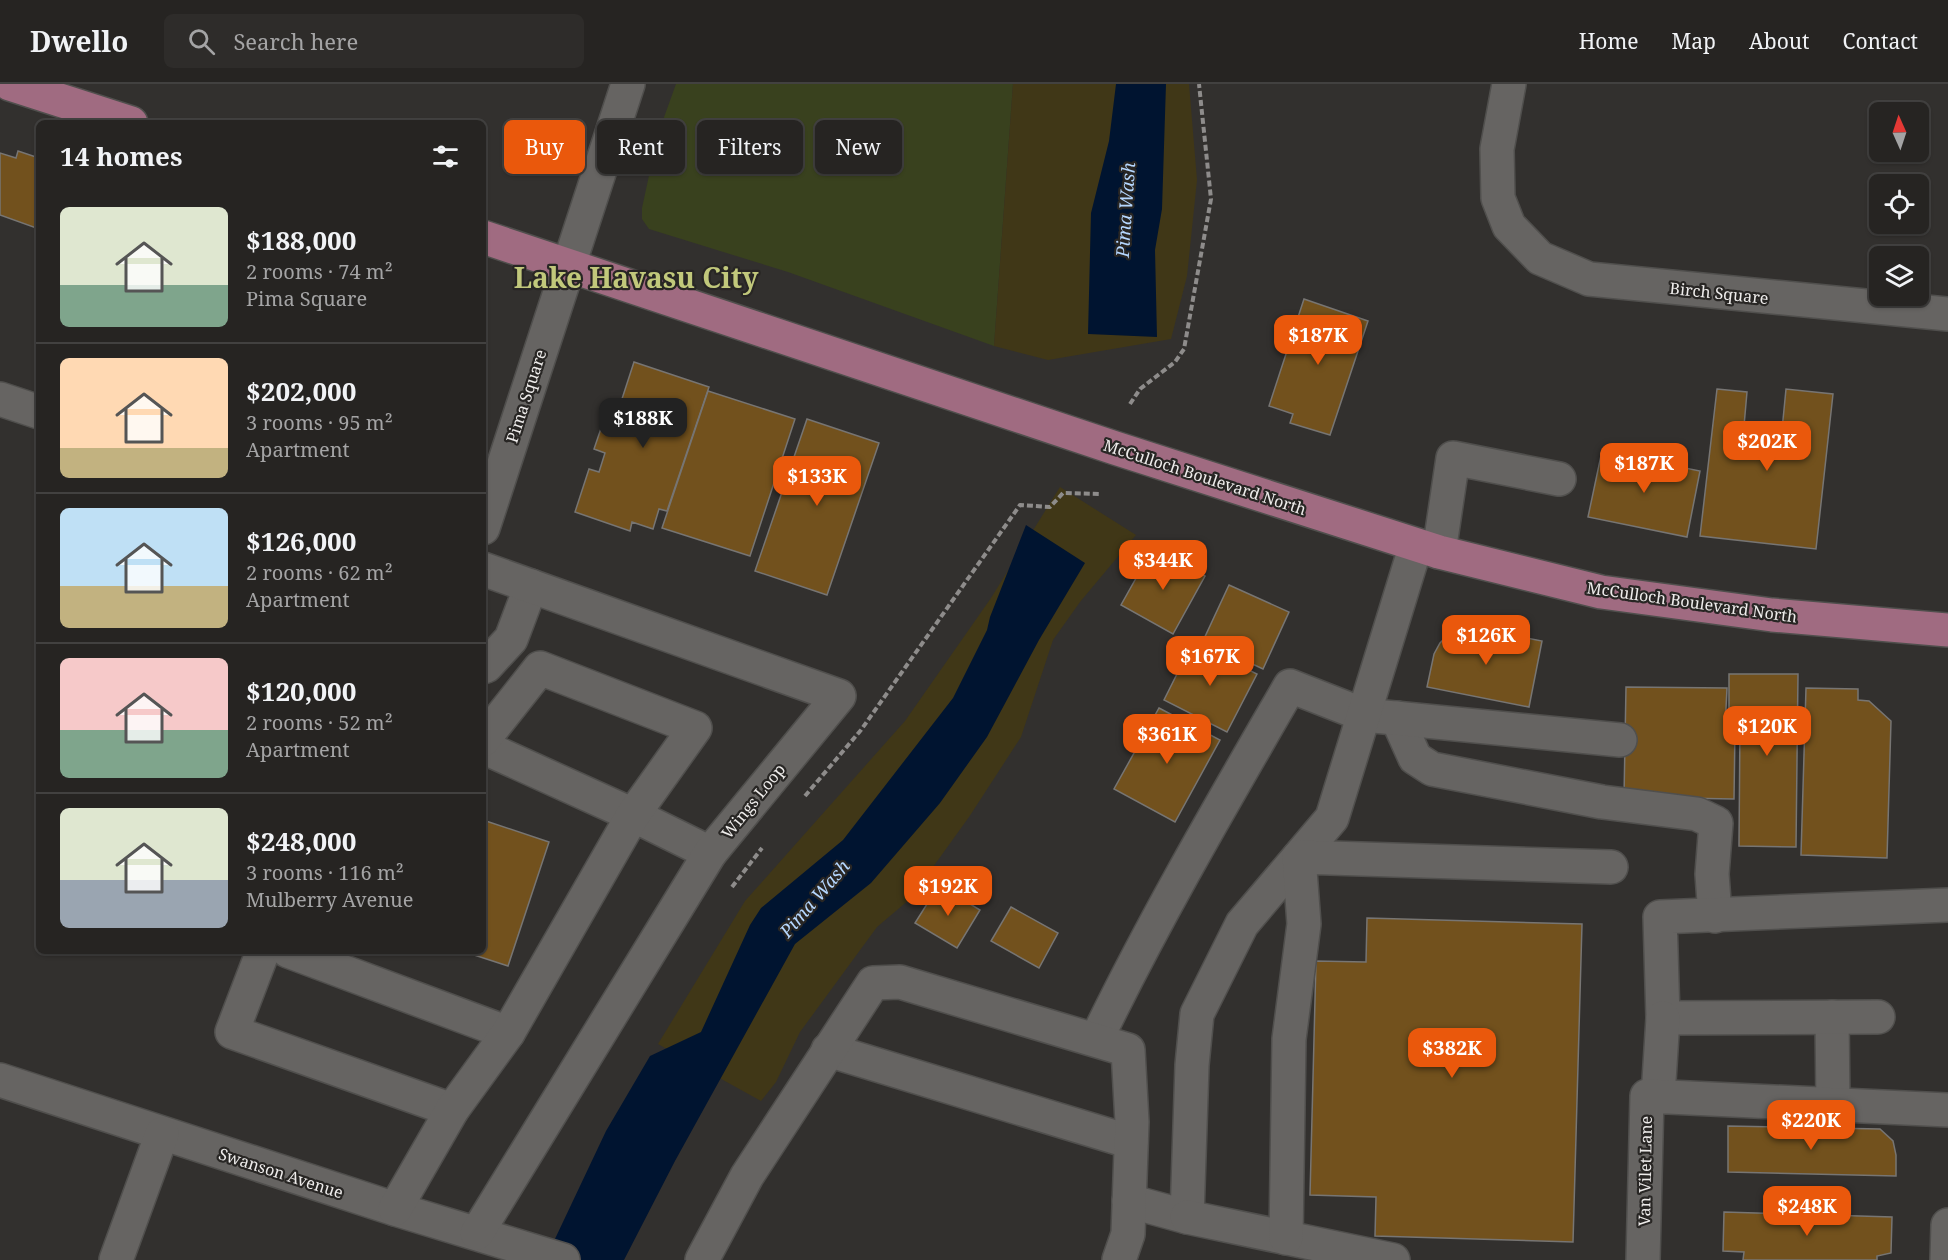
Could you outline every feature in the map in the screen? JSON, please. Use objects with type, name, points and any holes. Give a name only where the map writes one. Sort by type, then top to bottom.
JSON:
[{"type":"main road","points":[[10,84],[122,120]]},
{"type":"main road","name":"McCulloch Boulevard North","points":[[486,238],[1044,425],[1427,548],[1600,592],[1772,615],[1948,630]]},
{"type":"street","name":"Pima Square","points":[[486,519],[628,84]]},
{"type":"street","name":"Birch Square","points":[[1509,84],[1497,149],[1498,198],[1509,226],[1540,258],[1589,279],[1948,314]]},
{"type":"street","points":[[0,399],[36,411]]},
{"type":"street","points":[[1187,1217],[1192,1065],[1197,1014],[1242,924],[1332,818],[1364,715],[1427,548],[1453,458],[1559,479]]},
{"type":"street","name":"Wings Loop","points":[[477,1233],[710,854],[839,696],[486,570]]},
{"type":"street","points":[[486,666],[511,639],[531,586]]},
{"type":"street","points":[[395,1209],[452,1110],[508,1033],[633,815],[695,728],[540,668],[486,736]]},
{"type":"street","points":[[1096,1040],[1126,977],[1177,882],[1290,686],[1364,715],[1620,740]]},
{"type":"street","points":[[1397,718],[1415,758],[1432,770],[1602,801],[1697,814],[1716,823],[1712,874],[1715,916]]},
{"type":"street","points":[[486,748],[633,815],[710,854]]},
{"type":"street","points":[[1299,857],[1611,867]]},
{"type":"street","points":[[1286,1238],[1289,1039],[1304,924],[1299,857]]},
{"type":"street","points":[[1658,1096],[1663,1018],[1660,917],[1948,904]]},
{"type":"street","points":[[262,954],[232,1032],[452,1110]]},
{"type":"street","points":[[296,954],[508,1033]]},
{"type":"street","points":[[702,1260],[747,1176],[873,983],[900,982],[1128,1050],[1131,1142],[1128,1234],[1119,1260]]},
{"type":"street","points":[[1832,1017],[1833,1105]]},
{"type":"street","points":[[1663,1018],[1878,1017]]},
{"type":"street","points":[[828,1050],[1131,1142]]},
{"type":"street","name":"Swanson Avenue","points":[[0,1080],[395,1209],[548,1255]]},
{"type":"street","name":"Van Vilet Lane","points":[[1643,1260],[1647,1096],[1948,1110]]},
{"type":"street","points":[[116,1260],[162,1134]]},
{"type":"street","points":[[1129,1201],[1187,1217],[1393,1260]]},
{"type":"street","points":[[1947,1260],[1948,1225]]},
{"type":"path","points":[[1130,404],[1140,389],[1175,362],[1184,349],[1210,199],[1199,84]]},
{"type":"path","points":[[800,802],[861,730],[1020,505],[1050,507],[1063,493],[1100,494]]},
{"type":"path","points":[[730,891],[763,847]]},
{"type":"green space","points":[[676,84],[1013,84],[994,346],[788,272],[649,229],[642,219],[642,208],[649,174],[685,174],[685,120],[663,120]]},
{"type":"sand","points":[[1013,84],[1189,84],[1197,180],[1187,276],[1171,339],[1048,360],[994,346]]},
{"type":"sand","points":[[1060,487],[1136,535],[1080,602],[1053,640],[1021,737],[969,817],[910,899],[877,927],[800,1032],[776,1082],[761,1101],[658,1044],[745,901],[905,721],[991,598]]},
{"type":"water","name":"Pima Wash","points":[[1116,84],[1166,84],[1162,209],[1155,250],[1157,337],[1088,334],[1091,213],[1109,141]]},
{"type":"water","name":"Pima Wash","points":[[1026,525],[1085,563],[1039,640],[987,737],[940,803],[871,883],[795,944],[675,1161],[624,1260],[545,1260],[606,1131],[650,1056],[701,1032],[750,925],[761,908],[843,840],[953,698],[987,630]]},
{"type":"building","points":[[18,151],[36,157],[36,228],[0,215],[0,153],[16,158]]},
{"type":"building","points":[[1304,299],[1368,321],[1330,435],[1290,423],[1293,414],[1269,406]]},
{"type":"building","points":[[634,362],[709,387],[667,511],[659,509],[653,529],[632,522],[630,531],[575,512],[589,469],[599,472],[605,453],[594,449],[609,405],[620,405]]},
{"type":"building","points":[[1717,389],[1747,392],[1744,426],[1782,430],[1786,389],[1833,394],[1816,549],[1700,536]]},
{"type":"building","points":[[708,391],[795,419],[750,556],[662,528]]},
{"type":"building","points":[[807,419],[879,443],[827,595],[755,571]]},
{"type":"building","points":[[1602,451],[1700,471],[1687,537],[1588,517]]},
{"type":"building","points":[[1153,548],[1205,576],[1173,634],[1121,605]]},
{"type":"building","points":[[1229,585],[1289,612],[1263,669],[1203,641]]},
{"type":"building","points":[[1462,628],[1474,628],[1542,641],[1529,707],[1427,687],[1434,654],[1440,643],[1450,633]]},
{"type":"building","points":[[1193,642],[1257,674],[1227,732],[1164,700]]},
{"type":"building","points":[[1729,674],[1798,674],[1796,847],[1739,846],[1740,723],[1729,723]]},
{"type":"building","points":[[1626,687],[1727,688],[1725,729],[1735,729],[1734,799],[1624,797]]},
{"type":"building","points":[[1806,688],[1858,689],[1858,700],[1869,701],[1891,721],[1887,858],[1801,855]]},
{"type":"building","points":[[1159,708],[1220,740],[1175,822],[1114,789]]},
{"type":"building","points":[[486,821],[549,842],[508,966],[471,954],[486,954]]},
{"type":"building","points":[[939,885],[980,910],[957,948],[915,923]]},
{"type":"building","points":[[1011,907],[1058,933],[1039,968],[991,941]]},
{"type":"building","points":[[1367,918],[1582,924],[1573,1242],[1375,1236],[1376,1197],[1310,1195],[1316,961],[1366,962]]},
{"type":"building","points":[[1728,1126],[1880,1129],[1893,1141],[1896,1176],[1728,1172]]},
{"type":"building","points":[[1724,1212],[1892,1217],[1891,1253],[1877,1256],[1877,1260],[1743,1260],[1744,1252],[1723,1251]]},
{"type":"district","name":"Lake Havasu City","points":[[636,278]]}]
